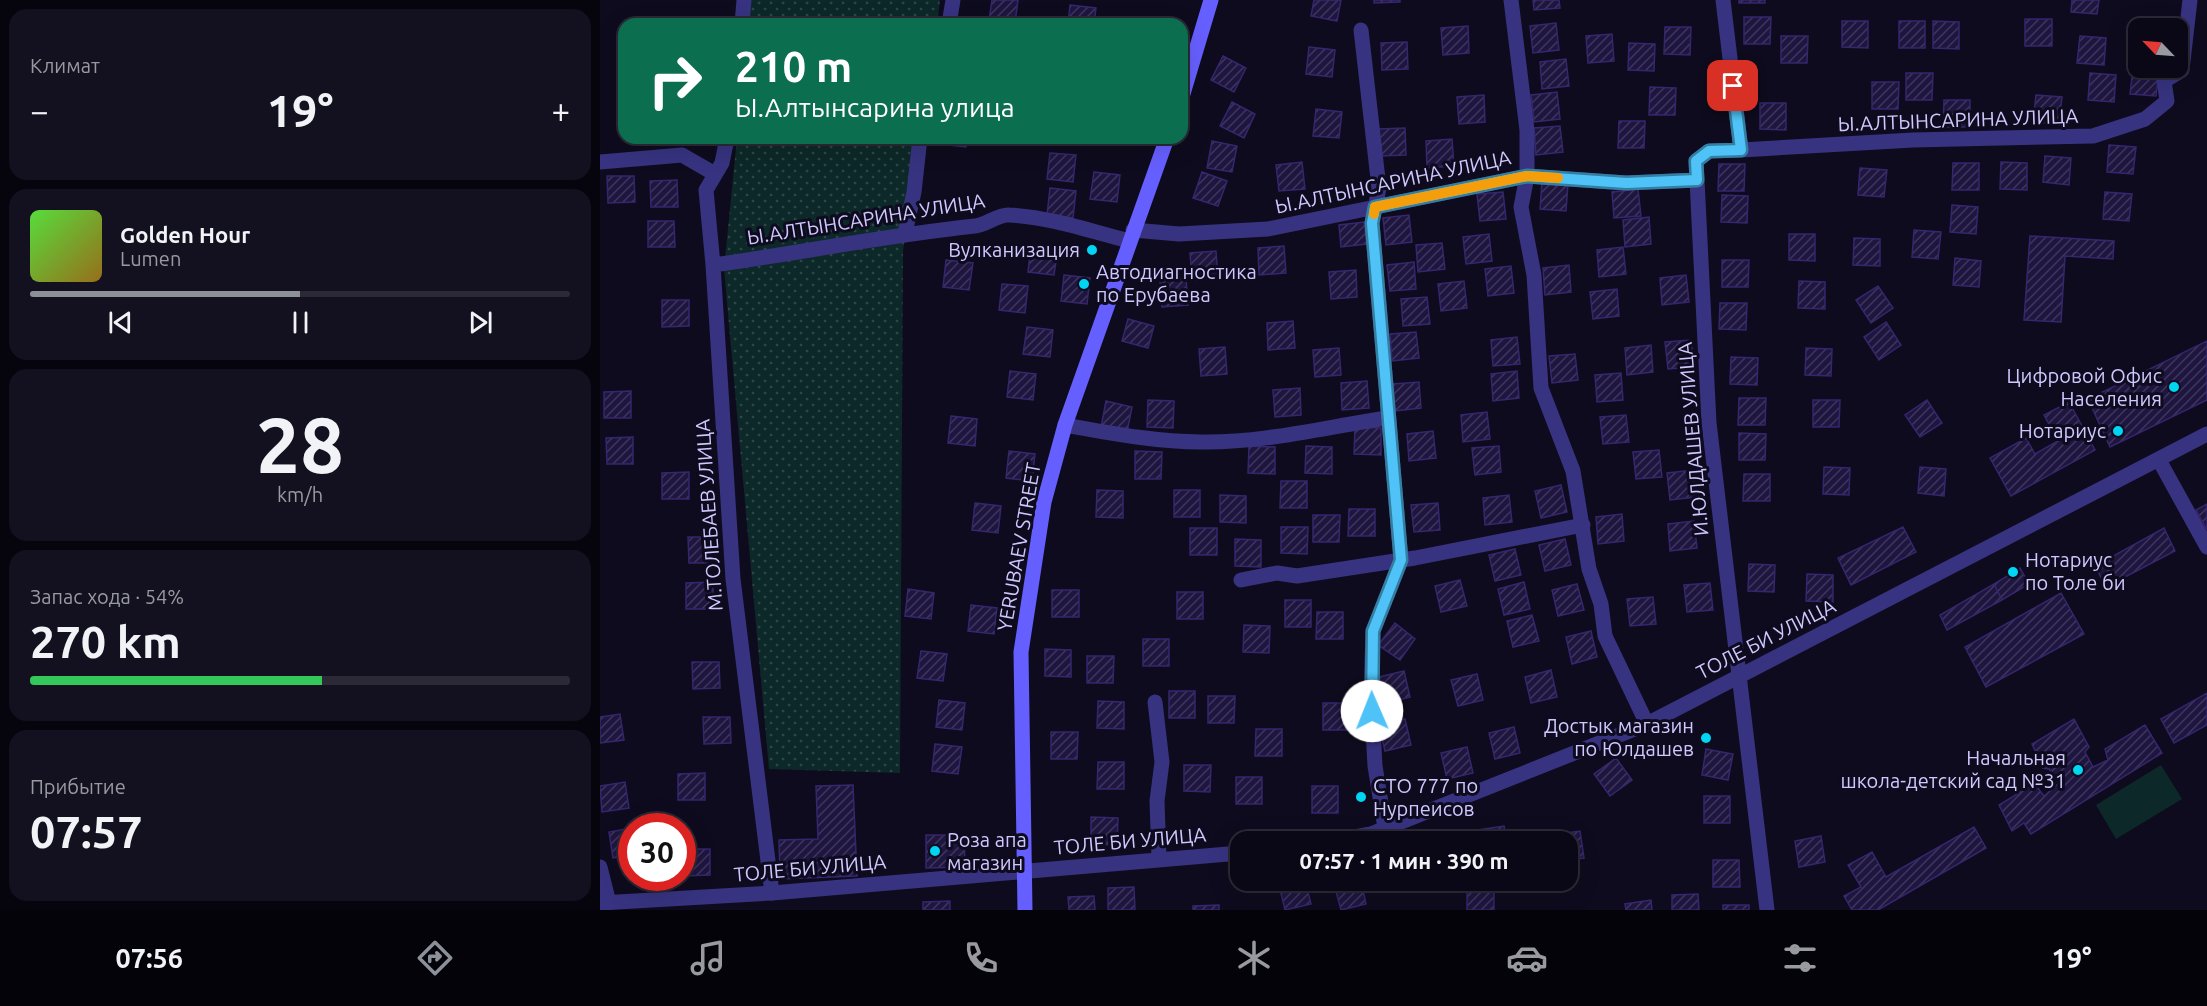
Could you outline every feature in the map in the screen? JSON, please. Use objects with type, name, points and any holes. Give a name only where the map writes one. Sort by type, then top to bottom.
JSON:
[{"type":"main road","points":[[1188,77],[1211,0]]},
{"type":"main road","name":"YERUBAEV STREET","points":[[1024,910],[1021,652],[1044,502],[1065,425],[1165,144]]},
{"type":"street","points":[[742,18],[744,0]]},
{"type":"street","points":[[950,18],[953,0]]},
{"type":"street","points":[[1511,0],[1527,130],[1527,176],[1521,207],[1534,275],[1541,388],[1573,471],[1589,569],[1601,604],[1605,636],[1647,724]]},
{"type":"street","points":[[1723,0],[1741,150]]},
{"type":"street","name":"Ы.АЛТЫНСАРИНА УЛИЦА","points":[[1741,150],[1913,140],[2093,136],[2145,119],[2166,101],[2164,81],[2182,70],[2190,0]]},
{"type":"street","points":[[1361,30],[1379,188],[1372,223],[1401,560],[1373,631],[1371,693],[1375,766],[1384,828]]},
{"type":"street","name":"М.ТОЛЕБАЕВ УЛИЦА","points":[[726,144],[722,163],[706,189],[733,579],[772,893]]},
{"type":"street","points":[[905,233],[914,192],[919,144]]},
{"type":"street","name":"И.ЮЛДАШЕВ УЛИЦА","points":[[1741,150],[1709,151],[1696,161],[1709,423],[1737,676],[1767,910]]},
{"type":"street","points":[[600,162],[682,155],[715,174]]},
{"type":"street","name":"Ы.АЛТЫНСАРИНА УЛИЦА","points":[[713,265],[783,256],[905,233],[985,225],[1006,215],[1131,236],[1179,234],[1268,229],[1527,176],[1626,183],[1697,180]]},
{"type":"street","points":[[1065,425],[1140,438],[1202,442],[1265,439],[1387,418]]},
{"type":"street","name":"ТОЛЕ БИ УЛИЦА","points":[[1378,831],[1502,784],[1647,724],[2207,434]]},
{"type":"street","points":[[2159,460],[2207,547]]},
{"type":"street","points":[[1241,580],[1277,573],[1297,576],[1401,560],[1583,525]]},
{"type":"street","points":[[1155,702],[1162,762],[1157,801],[1159,859]]},
{"type":"street","name":"ТОЛЕ БИ УЛИЦА","points":[[605,903],[772,893],[1230,854]]},
{"type":"street","points":[[600,867],[605,903]]},
{"type":"green space","points":[[751,0],[940,0],[938,18],[750,18]]},
{"type":"green space","points":[[736,144],[919,144],[903,251],[900,773],[769,769],[724,269]]},
{"type":"green space","points":[[2161,765],[2182,799],[2116,839],[2096,805]]},
{"type":"building","points":[[992,0],[1018,0],[1016,18],[989,18]]},
{"type":"building","points":[[1314,0],[1341,0],[1337,21],[1311,16]]},
{"type":"building","points":[[1374,0],[1400,0],[1400,2],[1374,3]]},
{"type":"building","points":[[1533,0],[1559,0],[1560,8],[1534,10]]},
{"type":"building","points":[[1739,0],[1765,0],[1765,3],[1739,3]]},
{"type":"building","points":[[2072,0],[2099,0],[2097,14],[2071,12]]},
{"type":"building","points":[[1070,5],[1096,8],[1095,18],[1069,18]]},
{"type":"building","points":[[1744,17],[1771,17],[1770,44],[1744,44]]},
{"type":"building","points":[[2025,19],[2052,19],[2052,46],[2025,46]]},
{"type":"building","points":[[1842,21],[1868,21],[1868,48],[1842,47]]},
{"type":"building","points":[[1899,21],[1925,21],[1925,48],[1899,48]]},
{"type":"building","points":[[1933,21],[1959,22],[1959,49],[1933,48]]},
{"type":"building","points":[[1556,23],[1559,50],[1533,53],[1530,26]]},
{"type":"building","points":[[1468,26],[1469,53],[1443,55],[1441,28]]},
{"type":"building","points":[[1665,27],[1691,27],[1690,55],[1664,54]]},
{"type":"building","points":[[1612,34],[1614,61],[1588,63],[1586,36]]},
{"type":"building","points":[[1781,36],[1808,36],[1807,63],[1781,63]]},
{"type":"building","points":[[2080,36],[2106,38],[2104,65],[2077,63]]},
{"type":"building","points":[[1407,42],[1408,69],[1382,70],[1381,43]]},
{"type":"building","points":[[1629,43],[1655,44],[1654,71],[1628,70]]},
{"type":"building","points":[[1309,47],[1335,50],[1332,77],[1306,74]]},
{"type":"building","points":[[1223,56],[1246,68],[1234,92],[1211,80]]},
{"type":"building","points":[[1566,59],[1569,86],[1542,89],[1540,62]]},
{"type":"building","points":[[1906,73],[1933,73],[1932,100],[1906,100]]},
{"type":"building","points":[[2090,73],[2116,75],[2114,102],[2088,100]]},
{"type":"building","points":[[2132,78],[2158,78],[2156,96],[2130,94]]},
{"type":"building","points":[[1872,82],[1899,82],[1898,109],[1872,109]]},
{"type":"building","points":[[1650,87],[1676,88],[1675,115],[1649,115]]},
{"type":"building","points":[[1557,92],[1560,119],[1534,122],[1531,95]]},
{"type":"building","points":[[1484,95],[1485,122],[1459,124],[1457,97]]},
{"type":"building","points":[[2036,95],[2062,97],[2059,124],[2033,122]]},
{"type":"building","points":[[1944,100],[1970,100],[1970,127],[1943,127]]},
{"type":"building","points":[[1232,102],[1255,114],[1244,138],[1220,126]]},
{"type":"building","points":[[1760,103],[1786,103],[1786,130],[1760,129]]},
{"type":"building","points":[[1316,109],[1342,112],[1339,138],[1313,136]]},
{"type":"building","points":[[1619,121],[1645,121],[1644,148],[1618,148]]},
{"type":"building","points":[[1560,126],[1563,152],[1536,155],[1534,128]]},
{"type":"building","points":[[1405,128],[1406,155],[1380,156],[1378,129]]},
{"type":"building","points":[[1452,139],[1454,166],[1427,168],[1426,141]]},
{"type":"building","points":[[1212,141],[1237,146],[1232,172],[1207,168]]},
{"type":"building","points":[[940,144],[966,144],[966,147]]},
{"type":"building","points":[[2109,145],[2136,147],[2133,174],[2107,172]]},
{"type":"building","points":[[1050,153],[1076,155],[1073,182],[1047,179]]},
{"type":"building","points":[[2045,156],[2071,158],[2069,185],[2043,182]]},
{"type":"building","points":[[1302,162],[1305,189],[1279,191],[1276,165]]},
{"type":"building","points":[[2001,162],[2027,163],[2027,190],[2000,189]]},
{"type":"building","points":[[1953,163],[1979,163],[1979,190],[1952,190]]},
{"type":"building","points":[[1719,164],[1745,164],[1744,191],[1718,191]]},
{"type":"building","points":[[1860,168],[1887,170],[1884,197],[1858,195]]},
{"type":"building","points":[[1094,172],[1120,175],[1117,202],[1090,199]]},
{"type":"building","points":[[1202,172],[1227,181],[1218,206],[1193,198]]},
{"type":"building","points":[[607,176],[634,176],[635,202],[608,203]]},
{"type":"building","points":[[677,180],[678,207],[651,207],[650,181]]},
{"type":"building","points":[[1542,182],[1568,184],[1566,211],[1540,209]]},
{"type":"building","points":[[1050,188],[1076,191],[1073,218],[1047,215]]},
{"type":"building","points":[[1638,189],[1641,216],[1614,218],[1612,192]]},
{"type":"building","points":[[1503,192],[1506,219],[1480,221],[1477,194]]},
{"type":"building","points":[[2105,192],[2132,194],[2129,221],[2103,219]]},
{"type":"building","points":[[1722,195],[1748,196],[1747,223],[1721,222]]},
{"type":"building","points":[[1952,205],[1978,207],[1976,234],[1950,232]]},
{"type":"building","points":[[1409,215],[1412,242],[1386,245],[1383,218]]},
{"type":"building","points":[[1649,217],[1651,244],[1625,247],[1623,220]]},
{"type":"building","points":[[648,221],[674,221],[675,247],[648,247]]},
{"type":"building","points":[[1364,222],[1367,244],[1341,247],[1339,225]]},
{"type":"building","points":[[1914,230],[1941,232],[1938,259],[1912,257]]},
{"type":"building","points":[[1489,234],[1492,261],[1466,264],[1463,237]]},
{"type":"building","points":[[1789,234],[1815,234],[1815,261],[1789,260]]},
{"type":"building","points":[[2030,236],[2114,241],[2113,259],[2065,256],[2061,322],[2024,320]]},
{"type":"building","points":[[1854,238],[1880,239],[1880,266],[1853,265]]},
{"type":"building","points":[[1442,243],[1445,269],[1418,272],[1416,245]]},
{"type":"building","points":[[1031,245],[1058,248],[1054,275],[1028,272]]},
{"type":"building","points":[[1284,246],[1286,273],[1259,275],[1258,248]]},
{"type":"building","points":[[1623,247],[1626,274],[1599,277],[1597,250]]},
{"type":"building","points":[[1216,251],[1218,278],[1192,280],[1190,253]]},
{"type":"building","points":[[1955,258],[1981,261],[1979,287],[1953,285]]},
{"type":"building","points":[[946,260],[973,263],[969,290],[943,287]]},
{"type":"building","points":[[1722,260],[1749,260],[1748,287],[1722,287]]},
{"type":"building","points":[[1414,262],[1416,289],[1390,291],[1387,265]]},
{"type":"building","points":[[1569,265],[1571,292],[1545,295],[1543,268]]},
{"type":"building","points":[[1511,266],[1514,293],[1488,296],[1485,269]]},
{"type":"building","points":[[1356,270],[1357,297],[1331,299],[1329,272]]},
{"type":"building","points":[[1064,275],[1090,278],[1087,304],[1061,301]]},
{"type":"building","points":[[1686,275],[1689,302],[1662,305],[1660,278]]},
{"type":"building","points":[[1186,278],[1188,305],[1162,307],[1160,280]]},
{"type":"building","points":[[1464,281],[1467,308],[1441,311],[1438,284]]},
{"type":"building","points":[[1799,281],[1825,282],[1825,309],[1798,308]]},
{"type":"building","points":[[1002,284],[1028,286],[1025,313],[999,310]]},
{"type":"building","points":[[1878,286],[1893,308],[1871,323],[1856,300]]},
{"type":"building","points":[[1617,289],[1619,316],[1593,319],[1590,292]]},
{"type":"building","points":[[1427,297],[1430,324],[1403,326],[1401,299]]},
{"type":"building","points":[[662,300],[689,300],[689,326],[662,327]]},
{"type":"building","points":[[1720,303],[1747,303],[1746,330],[1719,329]]},
{"type":"building","points":[[1128,319],[1154,326],[1148,348],[1122,341]]},
{"type":"building","points":[[1293,321],[1295,348],[1268,350],[1267,323]]},
{"type":"building","points":[[1886,322],[1901,345],[1879,360],[1864,337]]},
{"type":"building","points":[[1027,327],[1053,330],[1050,357],[1023,354]]},
{"type":"building","points":[[1416,332],[1419,358],[1392,361],[1390,334]]},
{"type":"building","points":[[1517,337],[1520,364],[1493,366],[1491,340]]},
{"type":"building","points":[[1691,340],[1694,367],[1668,369],[1665,342]]},
{"type":"building","points":[[2207,341],[2207,400],[2110,447],[2088,399]]},
{"type":"building","points":[[1651,345],[1653,372],[1627,375],[1625,348]]},
{"type":"building","points":[[1225,347],[1227,374],[1201,376],[1199,349]]},
{"type":"building","points":[[1339,348],[1341,375],[1315,377],[1313,350]]},
{"type":"building","points":[[1806,348],[1832,349],[1831,376],[1805,375]]},
{"type":"building","points":[[1575,354],[1578,380],[1552,383],[1549,356]]},
{"type":"building","points":[[1731,357],[1758,358],[1757,385],[1730,384]]},
{"type":"building","points":[[1010,371],[1036,374],[1033,400],[1007,397]]},
{"type":"building","points":[[1517,371],[1519,398],[1493,401],[1491,374]]},
{"type":"building","points":[[1621,373],[1623,400],[1597,402],[1595,375]]},
{"type":"building","points":[[1367,381],[1369,408],[1342,410],[1341,383]]},
{"type":"building","points":[[1419,382],[1421,408],[1395,411],[1393,384]]},
{"type":"building","points":[[1300,388],[1301,415],[1275,417],[1273,390]]},
{"type":"building","points":[[631,391],[631,418],[604,418],[604,392]]},
{"type":"building","points":[[1739,398],[1766,398],[1765,425],[1738,425]]},
{"type":"building","points":[[1148,400],[1174,401],[1173,428],[1147,427]]},
{"type":"building","points":[[1813,400],[1840,400],[1839,427],[1813,427]]},
{"type":"building","points":[[1927,400],[1942,423],[1920,437],[1905,415]]},
{"type":"building","points":[[1106,401],[1132,407],[1127,432],[1101,427]]},
{"type":"building","points":[[2069,402],[2095,450],[2011,496],[1990,458],[2026,438],[2035,454],[2058,441],[2044,415]]},
{"type":"building","points":[[1487,412],[1490,439],[1463,442],[1461,415]]},
{"type":"building","points":[[1626,415],[1629,442],[1603,444],[1600,417]]},
{"type":"building","points":[[951,416],[977,419],[975,446],[948,443]]},
{"type":"building","points":[[1355,427],[1381,428],[1381,455],[1354,454]]},
{"type":"building","points":[[1433,431],[1436,458],[1409,461],[1407,434]]},
{"type":"building","points":[[1739,433],[1766,434],[1765,460],[1739,460]]},
{"type":"building","points":[[633,437],[633,464],[607,464],[606,438]]},
{"type":"building","points":[[1249,446],[1275,447],[1275,474],[1248,473]]},
{"type":"building","points":[[1306,446],[1332,447],[1332,474],[1305,473]]},
{"type":"building","points":[[1499,446],[1501,472],[1475,475],[1472,448]]},
{"type":"building","points":[[1659,450],[1662,477],[1636,479],[1633,452]]},
{"type":"building","points":[[1009,451],[1035,454],[1032,481],[1006,478]]},
{"type":"building","points":[[1135,451],[1162,452],[1161,479],[1135,479]]},
{"type":"building","points":[[1824,467],[1850,468],[1849,495],[1823,494]]},
{"type":"building","points":[[1920,467],[1946,469],[1944,496],[1918,493]]},
{"type":"building","points":[[1693,470],[1696,497],[1670,500],[1667,473]]},
{"type":"building","points":[[689,472],[689,499],[662,499],[662,473]]},
{"type":"building","points":[[1744,474],[1770,474],[1770,501],[1743,501]]},
{"type":"building","points":[[1281,481],[1307,481],[1307,508],[1280,508]]},
{"type":"building","points":[[1561,485],[1567,512],[1541,518],[1535,491]]},
{"type":"building","points":[[1097,490],[1123,491],[1123,518],[1096,517]]},
{"type":"building","points":[[1174,490],[1200,490],[1200,517],[1174,517]]},
{"type":"building","points":[[1220,495],[1246,496],[1246,523],[1220,522]]},
{"type":"building","points":[[1509,495],[1512,522],[1485,525],[1483,498]]},
{"type":"building","points":[[975,503],[1001,506],[998,533],[972,530]]},
{"type":"building","points":[[1438,503],[1440,530],[1414,532],[1411,505]]},
{"type":"building","points":[[2207,504],[2207,530],[2196,510]]},
{"type":"building","points":[[1349,509],[1375,509],[1375,536],[1348,536]]},
{"type":"building","points":[[1622,514],[1624,541],[1598,544],[1596,517]]},
{"type":"building","points":[[1313,515],[1340,515],[1339,542],[1313,542]]},
{"type":"building","points":[[1694,521],[1697,548],[1670,551],[1668,524]]},
{"type":"building","points":[[1281,527],[1308,527],[1307,554],[1281,553]]},
{"type":"building","points":[[1903,527],[1916,552],[1851,585],[1838,558]]},
{"type":"building","points":[[1190,528],[1217,528],[1217,555],[1190,555]]},
{"type":"building","points":[[2164,528],[2175,551],[2106,587],[2095,566]]},
{"type":"building","points":[[688,537],[715,537],[716,563],[689,563]]},
{"type":"building","points":[[1235,539],[1261,540],[1261,567],[1235,566]]},
{"type":"building","points":[[1565,539],[1571,565],[1545,571],[1539,545]]},
{"type":"building","points":[[1515,549],[1521,575],[1495,581],[1489,555]]},
{"type":"building","points":[[1749,564],[1775,565],[1774,592],[1748,591]]},
{"type":"building","points":[[2020,568],[2029,584],[2002,600],[1994,584]]},
{"type":"building","points":[[1807,574],[1833,575],[1833,602],[1806,601]]},
{"type":"building","points":[[1460,580],[1467,606],[1441,612],[1435,586]]},
{"type":"building","points":[[713,582],[713,609],[686,609],[686,583]]},
{"type":"building","points":[[1524,582],[1530,609],[1504,615],[1498,589]]},
{"type":"building","points":[[1710,583],[1713,610],[1687,612],[1684,585]]},
{"type":"building","points":[[1577,584],[1584,610],[1558,616],[1552,590]]},
{"type":"building","points":[[1994,584],[2002,600],[1947,630],[1940,615]]},
{"type":"building","points":[[908,589],[934,593],[931,619],[905,616]]},
{"type":"building","points":[[1052,590],[1079,590],[1079,617],[1052,617]]},
{"type":"building","points":[[1177,592],[1203,592],[1203,619],[1177,619]]},
{"type":"building","points":[[2061,593],[2084,634],[1986,687],[1965,647]]},
{"type":"building","points":[[1653,597],[1656,624],[1630,626],[1627,599]]},
{"type":"building","points":[[1285,600],[1311,600],[1311,627],[1285,627]]},
{"type":"building","points":[[971,605],[997,608],[994,634],[968,631]]},
{"type":"building","points":[[1317,612],[1343,612],[1343,639],[1316,639]]},
{"type":"building","points":[[1532,615],[1539,641],[1513,647],[1507,621]]},
{"type":"building","points":[[1395,623],[1415,639],[1400,660],[1378,645]]},
{"type":"building","points":[[1244,625],[1270,626],[1269,653],[1243,652]]},
{"type":"building","points":[[1591,631],[1597,657],[1572,664],[1566,637]]},
{"type":"building","points":[[1143,639],[1169,639],[1169,666],[1143,666]]},
{"type":"building","points":[[1045,649],[1071,650],[1071,677],[1045,676]]},
{"type":"building","points":[[921,651],[947,654],[943,681],[917,678]]},
{"type":"building","points":[[1087,656],[1114,656],[1113,683],[1087,683]]},
{"type":"building","points":[[692,662],[719,662],[720,688],[693,689]]},
{"type":"building","points":[[1551,670],[1557,697],[1531,703],[1525,677]]},
{"type":"building","points":[[1404,671],[1410,697],[1385,704],[1379,677]]},
{"type":"building","points":[[1477,674],[1483,700],[1458,706],[1451,680]]},
{"type":"building","points":[[1169,691],[1195,691],[1195,718],[1169,718]]},
{"type":"building","points":[[2207,693],[2207,725],[2174,743],[2161,719]]},
{"type":"building","points":[[1208,696],[1235,696],[1234,723],[1208,723]]},
{"type":"building","points":[[939,700],[965,703],[962,730],[936,727]]},
{"type":"building","points":[[1098,701],[1124,702],[1124,729],[1097,728]]},
{"type":"building","points":[[1323,703],[1350,703],[1350,730],[1323,730]]},
{"type":"building","points":[[620,714],[624,740],[600,743],[600,717]]},
{"type":"building","points":[[703,717],[730,717],[731,743],[704,744]]},
{"type":"building","points":[[1405,719],[1411,745],[1385,751],[1379,725]]},
{"type":"building","name":"Начальная школа-детский сад №31","points":[[2074,719],[2089,747],[2085,752],[2093,767],[2108,760],[2105,749],[2145,725],[2162,753],[2031,834],[2024,823],[2012,831],[1999,805],[2030,786],[2032,790],[2037,787],[2044,796],[2059,783],[2049,769],[2043,768],[2032,744]]},
{"type":"building","points":[[1514,727],[1520,753],[1495,759],[1489,733]]},
{"type":"building","points":[[1256,729],[1282,729],[1282,756],[1255,756]]},
{"type":"building","points":[[1051,732],[1078,732],[1077,759],[1051,759]]},
{"type":"building","points":[[935,744],[962,747],[958,774],[932,771]]},
{"type":"building","points":[[1467,747],[1473,773],[1447,779],[1441,753]]},
{"type":"building","points":[[1706,749],[1733,754],[1728,780],[1702,775]]},
{"type":"building","points":[[1616,758],[1632,780],[1610,796],[1594,774]]},
{"type":"building","points":[[1098,762],[1124,762],[1124,789],[1097,789]]},
{"type":"building","points":[[1184,765],[1211,765],[1210,792],[1184,791]]},
{"type":"building","points":[[705,773],[705,800],[678,800],[678,774]]},
{"type":"building","points":[[1236,777],[1262,777],[1262,804],[1236,804]]},
{"type":"building","points":[[625,782],[629,808],[602,812],[600,786]]},
{"type":"building","points":[[853,785],[857,876],[780,879],[779,840],[818,839],[816,786]]},
{"type":"building","points":[[1312,786],[1338,786],[1338,813],[1312,813]]},
{"type":"building","points":[[1704,796],[1730,796],[1730,823],[1704,823]]},
{"type":"building","points":[[1091,817],[1118,818],[1117,845],[1091,844]]},
{"type":"building","points":[[1504,826],[1505,831],[1478,831]]},
{"type":"building","points":[[1974,827],[1986,848],[1878,910],[1852,910],[1844,896],[1861,887],[1848,865],[1872,852],[1886,877]]},
{"type":"building","points":[[618,830],[618,857],[613,858],[609,832]]},
{"type":"building","points":[[1578,831],[1580,831],[1584,858],[1578,859]]},
{"type":"building","points":[[926,835],[964,835],[965,867],[926,868]]},
{"type":"building","points":[[1821,836],[1825,862],[1799,867],[1795,841]]},
{"type":"building","points":[[696,849],[710,849],[710,875],[696,876]]},
{"type":"building","points":[[1713,860],[1739,860],[1740,887],[1713,887]]},
{"type":"building","points":[[1134,887],[1135,910],[1108,910],[1108,888]]},
{"type":"building","points":[[1280,891],[1308,891],[1311,904],[1285,910]]},
{"type":"building","points":[[1336,891],[1363,891],[1366,904],[1341,910]]},
{"type":"building","points":[[1467,891],[1494,891],[1494,910],[1467,910]]},
{"type":"building","points":[[1698,894],[1699,910],[1672,910],[1672,895]]},
{"type":"building","points":[[1094,896],[1095,910],[1069,910],[1068,897]]},
{"type":"building","points":[[1651,900],[1652,910],[1626,910],[1625,904]]},
{"type":"building","points":[[950,901],[950,910],[923,910],[923,902]]},
{"type":"building","points":[[1219,905],[1219,910],[1193,910],[1193,906]]},
{"type":"building","points":[[1723,905],[1749,905],[1749,910],[1723,910]]},
{"type":"slow traffic","points":[[1374,214],[1375,207],[1527,176],[1558,178]]},
{"type":"place","name":"Вулканизация","points":[[1092,250]]},
{"type":"place","name":"Автодиагностика по Ерубаева","points":[[1084,284]]},
{"type":"place","name":"Цифровой Офис Населения","points":[[2174,387]]},
{"type":"place","name":"Нотариус","points":[[2118,431]]},
{"type":"place","name":"Нотариус по Толе би","points":[[2013,572]]},
{"type":"place","name":"Достык магазин по Юлдашев","points":[[1706,738]]},
{"type":"place","name":"Начальная школа-детский сад №31","points":[[2078,770]]},
{"type":"place","name":"СТО 777 по Нурпеисов","points":[[1361,797]]},
{"type":"place","name":"Роза апа магазин","points":[[935,851]]},
{"type":"route","points":[[1372,711],[1373,631],[1401,560],[1372,223],[1375,207],[1527,176],[1626,183],[1697,180],[1696,161],[1709,151],[1741,150],[1733,86]]}]
